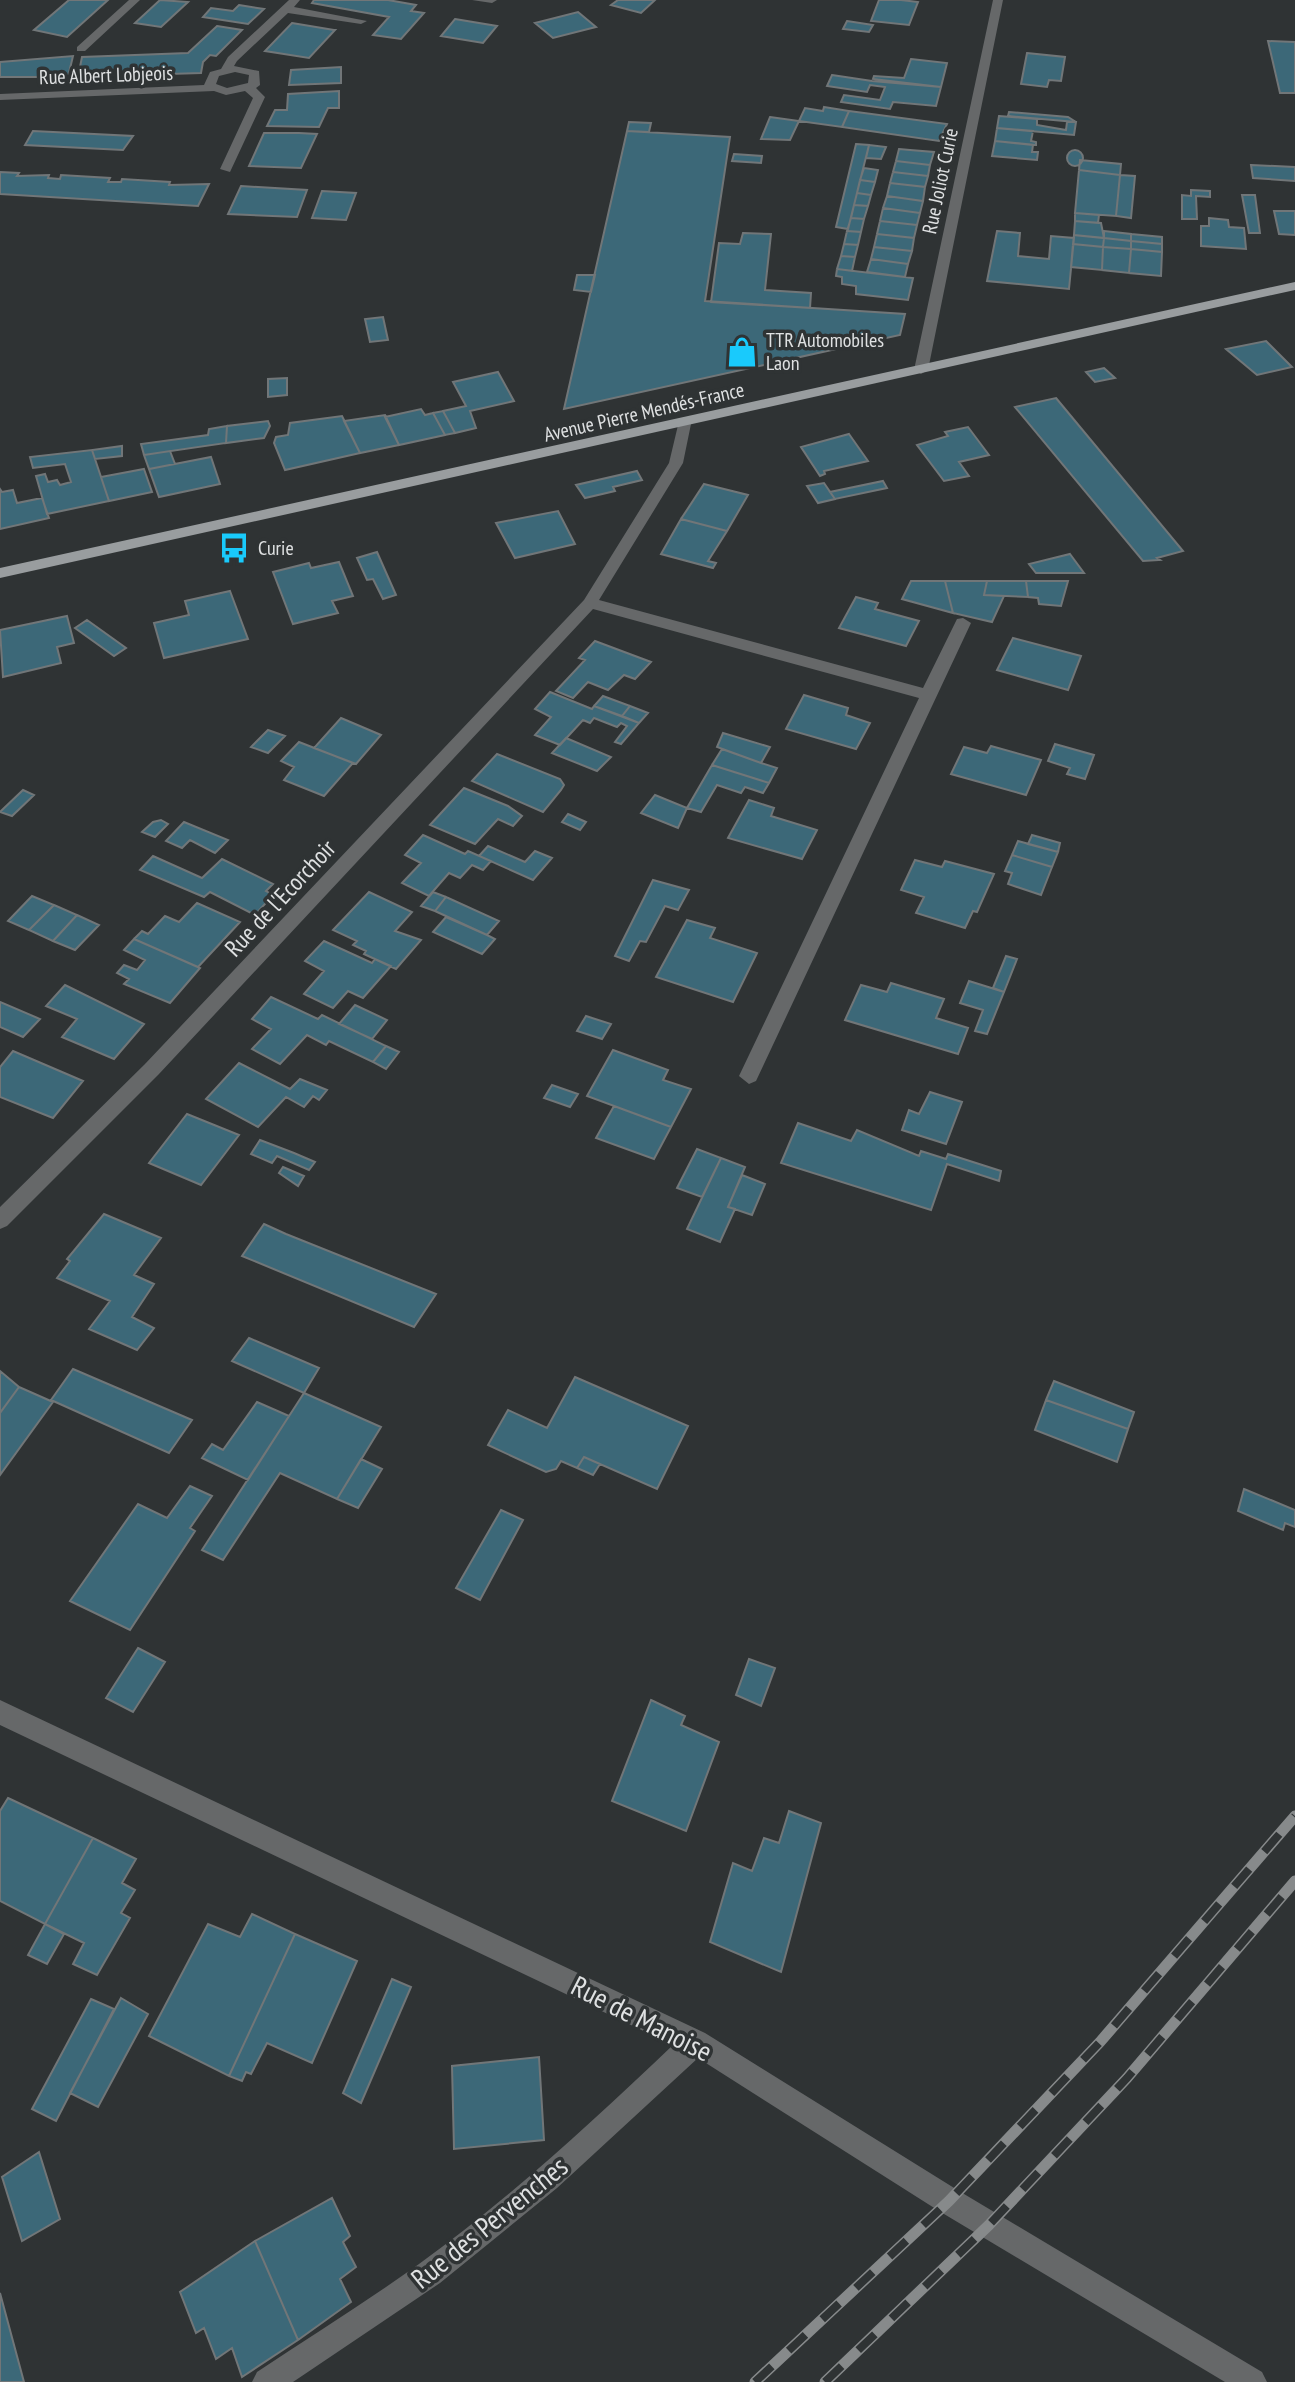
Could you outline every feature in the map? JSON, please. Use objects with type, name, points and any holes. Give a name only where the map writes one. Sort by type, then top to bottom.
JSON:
[{"type":"main road","name":"Avenue Pierre Mendés-France","points":[[0,573],[684,424],[1295,286]]},
{"type":"street","points":[[81,49],[135,0]]},
{"type":"street","points":[[477,0],[492,0]]},
{"type":"street","name":"Rue Joliot Curie","points":[[921,370],[998,0]]},
{"type":"street","points":[[213,88],[210,78],[227,69],[232,59],[290,4],[361,21]]},
{"type":"street","points":[[226,169],[259,97],[249,88],[257,81],[255,73],[227,69]]},
{"type":"street","name":"Rue Albert Lobjeois","points":[[0,97],[213,88],[226,92],[249,88]]},
{"type":"street","name":"Rue de l'Ecorchoir","points":[[0,1220],[152,1069],[590,603],[676,463],[684,424]]},
{"type":"street","points":[[590,603],[928,695]]},
{"type":"street","points":[[749,1076],[963,623]]},
{"type":"street","name":"Rue de Manoise","points":[[0,1712],[696,2042],[949,2201],[1252,2382]]},
{"type":"street","name":"Rue des Pervenches","points":[[267,2382],[392,2301],[501,2215],[617,2117],[696,2042]]},
{"type":"building","points":[[69,0],[108,0],[67,37],[34,30]]},
{"type":"building","points":[[160,0],[188,2],[161,27],[135,23]]},
{"type":"building","points":[[314,0],[388,0],[416,5],[411,11],[424,13],[401,39],[373,35],[389,17],[312,3]]},
{"type":"building","points":[[618,0],[655,0],[641,13],[611,5]]},
{"type":"building","points":[[879,0],[918,2],[909,25],[871,21]]},
{"type":"building","points":[[239,5],[264,9],[248,24],[203,17],[211,8],[233,11]]},
{"type":"building","points":[[578,12],[596,27],[553,38],[535,23]]},
{"type":"building","points":[[455,19],[497,26],[483,43],[441,36]]},
{"type":"building","points":[[847,21],[873,25],[869,32],[843,29]]},
{"type":"building","points":[[292,23],[335,30],[309,58],[265,51]]},
{"type":"building","points":[[217,26],[242,30],[216,56],[210,55],[203,62],[201,73],[169,74],[170,71],[164,71],[78,77],[82,57],[188,53]]},
{"type":"building","points":[[1268,41],[1295,42],[1295,93],[1280,93]]},
{"type":"building","points":[[1027,53],[1065,57],[1061,81],[1049,80],[1047,87],[1021,84]]},
{"type":"building","points":[[73,56],[68,77],[0,77],[0,62]]},
{"type":"building","points":[[911,59],[947,63],[941,87],[873,79],[874,76],[904,78]]},
{"type":"building","points":[[341,67],[341,83],[289,85],[291,70]]},
{"type":"building","points":[[832,75],[941,87],[936,106],[893,102],[890,109],[841,102],[844,95],[880,100],[885,87],[870,85],[867,92],[827,86]]},
{"type":"building","points":[[339,91],[339,108],[328,108],[319,127],[267,126],[275,110],[287,110],[288,94]]},
{"type":"building","points":[[824,107],[849,111],[842,127],[799,121],[805,108],[823,111]]},
{"type":"building","points":[[849,111],[947,124],[939,141],[842,127]]},
{"type":"building","points":[[1009,112],[1068,117],[1076,122],[1008,116]]},
{"type":"building","points":[[999,116],[1037,119],[1037,125],[1066,130],[1067,122],[1076,122],[1074,135],[997,128]]},
{"type":"building","points":[[770,117],[799,121],[790,140],[761,139]]},
{"type":"building","points":[[629,122],[651,123],[649,132],[627,131]]},
{"type":"building","points":[[997,128],[1033,131],[1031,141],[1036,145],[995,141]]},
{"type":"building","points":[[33,131],[133,136],[123,150],[25,145]]},
{"type":"building","points":[[627,131],[730,137],[705,301],[905,314],[900,335],[564,409]]},
{"type":"building","points":[[264,133],[317,134],[301,168],[249,166]]},
{"type":"building","points":[[995,141],[1033,145],[1032,152],[1038,152],[1037,160],[992,156]]},
{"type":"building","points":[[856,144],[869,145],[848,229],[836,227]]},
{"type":"building","points":[[869,145],[886,147],[881,159],[866,158]]},
{"type":"building","points":[[899,149],[934,152],[930,165],[896,161]]},
{"type":"building","points":[[1075,150],[1081,152],[1081,164],[1075,166],[1069,164],[1067,158],[1069,152]]},
{"type":"building","points":[[734,154],[762,156],[761,163],[732,161]]},
{"type":"building","points":[[1080,160],[1121,164],[1120,175],[1079,170]]},
{"type":"building","points":[[896,161],[930,165],[928,176],[893,172]]},
{"type":"building","points":[[1251,165],[1295,167],[1295,181],[1253,178]]},
{"type":"building","points":[[864,168],[878,170],[875,182],[860,180]]},
{"type":"building","points":[[1079,170],[1120,175],[1116,216],[1075,213]]},
{"type":"building","points":[[0,172],[19,173],[17,176],[49,175],[48,178],[60,179],[61,175],[110,178],[108,182],[121,182],[122,179],[170,182],[169,185],[209,184],[198,206],[0,194]]},
{"type":"building","points":[[893,172],[928,176],[925,187],[890,183]]},
{"type":"building","points":[[1120,175],[1135,176],[1131,218],[1116,216]]},
{"type":"building","points":[[860,180],[875,182],[871,195],[857,193]]},
{"type":"building","points":[[890,183],[925,187],[923,201],[887,196]]},
{"type":"building","points":[[241,186],[307,190],[297,217],[228,214]]},
{"type":"building","points":[[1191,190],[1210,191],[1210,197],[1196,196],[1197,219],[1182,219],[1182,195],[1191,196]]},
{"type":"building","points":[[322,191],[356,193],[346,220],[312,218]]},
{"type":"building","points":[[857,193],[871,195],[868,206],[854,205]]},
{"type":"building","points":[[1242,195],[1255,195],[1260,233],[1249,233]]},
{"type":"building","points":[[887,196],[923,201],[920,213],[883,208]]},
{"type":"building","points":[[854,205],[868,206],[864,219],[851,218]]},
{"type":"building","points":[[883,208],[920,213],[917,225],[880,221]]},
{"type":"building","points":[[1274,211],[1295,211],[1295,235],[1279,234]]},
{"type":"building","points":[[1075,213],[1099,215],[1098,223],[1075,221]]},
{"type":"building","points":[[851,218],[864,219],[861,232],[847,231]]},
{"type":"building","points":[[1209,218],[1228,220],[1229,227],[1244,228],[1246,249],[1201,246],[1201,226],[1209,226]]},
{"type":"building","points":[[880,221],[917,225],[914,238],[877,234]]},
{"type":"building","points":[[1075,221],[1101,223],[1104,238],[1074,235]]},
{"type":"building","points":[[847,231],[861,232],[858,245],[844,244]]},
{"type":"building","points":[[997,231],[1020,233],[1018,256],[1049,259],[1051,236],[1074,238],[1069,289],[987,281]]},
{"type":"building","points":[[1104,231],[1131,234],[1131,241],[1104,238]]},
{"type":"building","points":[[743,233],[771,234],[765,290],[811,293],[810,308],[711,302],[719,243],[740,244]]},
{"type":"building","points":[[877,234],[914,238],[912,251],[874,247]]},
{"type":"building","points":[[1131,234],[1162,237],[1162,244],[1131,241]]},
{"type":"building","points":[[1074,235],[1104,238],[1103,247],[1073,244]]},
{"type":"building","points":[[1104,238],[1131,241],[1131,249],[1103,247]]},
{"type":"building","points":[[1131,241],[1162,244],[1162,252],[1131,249]]},
{"type":"building","points":[[844,244],[858,245],[855,257],[841,256]]},
{"type":"building","points":[[1073,244],[1103,247],[1102,270],[1071,267]]},
{"type":"building","points":[[874,247],[912,251],[908,264],[871,259]]},
{"type":"building","points":[[1103,247],[1131,249],[1129,273],[1102,270]]},
{"type":"building","points":[[1131,249],[1162,252],[1161,276],[1129,273]]},
{"type":"building","points":[[841,256],[855,257],[852,271],[837,269]]},
{"type":"building","points":[[871,259],[908,264],[905,277],[867,272]]},
{"type":"building","points":[[837,269],[913,278],[908,300],[856,294],[856,286],[842,284],[842,277],[836,276]]},
{"type":"building","points":[[577,275],[595,275],[591,292],[574,290]]},
{"type":"building","points":[[383,317],[388,340],[370,342],[365,319]]},
{"type":"building","points":[[1266,341],[1292,367],[1257,375],[1226,349]]},
{"type":"building","points":[[1104,368],[1115,378],[1095,382],[1086,372]]},
{"type":"building","points":[[498,372],[514,401],[470,411],[476,428],[455,433],[443,411],[466,406],[453,382]]},
{"type":"building","points":[[287,378],[287,395],[268,397],[268,379]]},
{"type":"building","points":[[1056,398],[1183,551],[1157,558],[1160,560],[1143,561],[1015,407]]},
{"type":"building","points":[[421,409],[425,415],[433,413],[445,435],[399,445],[385,417]]},
{"type":"building","points":[[443,411],[455,433],[445,435],[433,413]]},
{"type":"building","points":[[385,415],[399,445],[360,453],[344,421]]},
{"type":"building","points":[[342,416],[360,453],[285,470],[274,443],[276,437],[288,435],[290,423]]},
{"type":"building","points":[[268,421],[270,426],[264,438],[226,443],[227,426]]},
{"type":"building","points":[[227,426],[226,443],[144,455],[141,444],[208,435],[209,429]]},
{"type":"building","points":[[968,427],[989,455],[959,462],[969,476],[944,481],[917,445],[948,436],[945,432]]},
{"type":"building","points":[[849,434],[868,461],[824,471],[825,474],[820,476],[801,447]]},
{"type":"building","points":[[122,446],[122,456],[95,459],[92,450]]},
{"type":"building","points":[[92,450],[109,501],[47,514],[36,476],[45,474],[48,482],[57,480],[60,485],[71,482],[65,464],[33,468],[30,457]]},
{"type":"building","points":[[170,451],[175,464],[149,469],[144,455]]},
{"type":"building","points":[[211,457],[220,484],[159,497],[149,469]]},
{"type":"building","points":[[144,469],[152,492],[109,501],[101,477]]},
{"type":"building","points":[[637,471],[642,480],[585,498],[576,485]]},
{"type":"building","points":[[883,481],[887,488],[835,499],[830,492]]},
{"type":"building","points":[[824,483],[835,499],[818,503],[807,486]]},
{"type":"building","points":[[704,484],[748,495],[727,531],[681,519]]},
{"type":"building","points":[[0,489],[2,492],[13,490],[17,503],[42,498],[49,518],[0,529]]},
{"type":"building","points":[[558,511],[575,544],[515,558],[496,523]]},
{"type":"building","points":[[681,519],[727,531],[708,561],[716,563],[713,568],[661,554]]},
{"type":"building","points":[[377,552],[396,595],[383,599],[373,579],[367,580],[357,558]]},
{"type":"building","points":[[1070,554],[1084,573],[1036,573],[1029,564]]},
{"type":"building","points":[[339,562],[353,596],[332,601],[338,613],[293,624],[273,572],[309,563],[311,568]]},
{"type":"building","points":[[911,581],[945,581],[953,613],[902,599]]},
{"type":"building","points":[[945,581],[987,581],[984,595],[1004,596],[992,622],[953,613]]},
{"type":"building","points":[[987,581],[1026,581],[1028,597],[984,595]]},
{"type":"building","points":[[1026,581],[1068,581],[1061,606],[1039,604],[1038,598],[1028,597]]},
{"type":"building","points":[[230,591],[248,639],[164,658],[154,623],[189,615],[185,601]]},
{"type":"building","points":[[856,597],[878,603],[875,609],[919,621],[906,646],[839,628]]},
{"type":"building","points":[[67,616],[74,643],[57,647],[61,663],[3,677],[0,630]]},
{"type":"building","points":[[87,620],[126,648],[114,656],[75,628]]},
{"type":"building","points":[[1013,638],[1081,656],[1068,690],[997,670]]},
{"type":"building","points":[[595,641],[651,662],[635,679],[624,675],[608,690],[588,682],[573,698],[556,691],[585,660],[579,658]]},
{"type":"building","points":[[550,692],[639,723],[621,744],[615,742],[627,726],[621,723],[617,727],[594,718],[590,723],[583,720],[560,745],[535,735],[551,717],[535,709]]},
{"type":"building","points":[[804,695],[848,708],[846,715],[870,723],[856,749],[786,729]]},
{"type":"building","points":[[603,696],[630,706],[622,716],[594,706]]},
{"type":"building","points":[[630,706],[648,713],[639,723],[622,716]]},
{"type":"building","points":[[341,718],[381,735],[356,764],[314,748]]},
{"type":"building","points":[[268,730],[285,736],[268,753],[251,747]]},
{"type":"building","points":[[723,733],[770,747],[761,763],[717,747]]},
{"type":"building","points":[[566,738],[611,757],[597,771],[552,753]]},
{"type":"building","points":[[299,742],[353,763],[324,796],[284,780],[294,767],[281,761]]},
{"type":"building","points":[[1055,744],[1094,755],[1085,779],[1067,774],[1070,768],[1048,761]]},
{"type":"building","points":[[991,746],[1041,760],[1026,795],[951,774],[964,747],[987,753]]},
{"type":"building","points":[[722,749],[777,768],[769,783],[712,765]]},
{"type":"building","points":[[497,754],[560,779],[564,785],[543,812],[472,781]]},
{"type":"building","points":[[712,765],[769,783],[763,793],[745,787],[741,793],[717,785],[701,812],[687,808]]},
{"type":"building","points":[[464,788],[508,806],[522,816],[513,826],[498,819],[475,844],[430,825]]},
{"type":"building","points":[[23,790],[34,795],[12,816],[0,812]]},
{"type":"building","points":[[655,795],[687,808],[678,828],[641,813]]},
{"type":"building","points":[[749,800],[774,808],[771,816],[817,830],[802,859],[728,838]]},
{"type":"building","points":[[568,814],[586,822],[580,830],[562,822]]},
{"type":"building","points":[[161,820],[168,824],[155,837],[142,832],[153,822]]},
{"type":"building","points":[[184,822],[228,840],[215,853],[190,840],[182,848],[166,841]]},
{"type":"building","points":[[423,835],[465,854],[468,851],[491,861],[483,870],[472,865],[460,878],[449,873],[429,896],[402,883],[421,863],[405,855]]},
{"type":"building","points":[[1032,835],[1060,843],[1058,852],[1028,844]]},
{"type":"building","points":[[1018,841],[1058,852],[1052,867],[1012,855]]},
{"type":"building","points":[[488,846],[525,862],[535,851],[552,858],[533,880],[479,856]]},
{"type":"building","points":[[1012,855],[1052,867],[1041,895],[1008,884],[1012,873],[1005,871]]},
{"type":"building","points":[[153,856],[202,878],[222,859],[273,884],[266,891],[273,895],[255,915],[210,892],[204,897],[140,870]]},
{"type":"building","points":[[915,860],[942,867],[945,861],[994,874],[977,912],[973,911],[965,928],[916,913],[924,897],[901,890]]},
{"type":"building","points":[[653,880],[689,890],[678,910],[665,906],[646,942],[640,941],[629,961],[615,956]]},
{"type":"building","points":[[369,892],[412,912],[395,931],[421,940],[396,969],[364,954],[366,951],[353,945],[357,941],[333,930]]},
{"type":"building","points":[[433,892],[446,897],[435,911],[421,906]]},
{"type":"building","points":[[32,896],[54,905],[29,930],[8,921]]},
{"type":"building","points":[[446,897],[499,921],[487,935],[435,911]]},
{"type":"building","points":[[197,903],[240,922],[198,967],[134,939],[142,931],[148,934],[165,916],[179,922]]},
{"type":"building","points":[[54,905],[77,915],[53,941],[29,930]]},
{"type":"building","points":[[77,915],[99,925],[75,950],[53,941]]},
{"type":"building","points":[[446,917],[495,939],[482,954],[433,932]]},
{"type":"building","points":[[687,920],[715,928],[710,938],[757,953],[733,1002],[656,977]]},
{"type":"building","points":[[134,939],[200,968],[170,1003],[124,984],[129,979],[117,973],[124,965],[137,970],[145,960],[124,950]]},
{"type":"building","points":[[324,941],[372,963],[375,959],[391,966],[363,998],[348,991],[333,1008],[304,994],[324,971],[305,961]]},
{"type":"building","points":[[1006,956],[1017,959],[1004,992],[993,988]]},
{"type":"building","points":[[969,981],[1004,992],[987,1034],[975,1031],[983,1010],[960,1003]]},
{"type":"building","points":[[891,983],[944,999],[936,1018],[968,1028],[958,1054],[845,1020],[861,985],[887,992]]},
{"type":"building","points":[[65,985],[144,1024],[114,1059],[62,1037],[77,1019],[46,1006]]},
{"type":"building","points":[[271,997],[318,1019],[322,1015],[386,1046],[373,1062],[329,1041],[326,1045],[307,1035],[280,1064],[252,1049],[271,1029],[252,1019]]},
{"type":"building","points":[[0,1002],[40,1019],[23,1037],[0,1027]]},
{"type":"building","points":[[355,1005],[387,1020],[372,1039],[339,1024]]},
{"type":"building","points":[[586,1016],[611,1024],[602,1039],[577,1031]]},
{"type":"building","points":[[386,1046],[399,1052],[386,1069],[373,1062]]},
{"type":"building","points":[[613,1050],[668,1070],[663,1080],[691,1089],[671,1127],[587,1096]]},
{"type":"building","points":[[13,1051],[83,1081],[53,1118],[0,1097],[0,1067]]},
{"type":"building","points":[[239,1063],[290,1089],[300,1079],[327,1090],[319,1100],[313,1096],[304,1107],[286,1097],[258,1127],[206,1099]]},
{"type":"building","points":[[552,1085],[578,1094],[570,1107],[544,1098]]},
{"type":"building","points":[[930,1092],[962,1102],[946,1144],[902,1130],[909,1110],[919,1114]]},
{"type":"building","points":[[614,1106],[671,1127],[654,1159],[596,1138]]},
{"type":"building","points":[[187,1114],[239,1135],[201,1185],[149,1163]]},
{"type":"building","points":[[798,1123],[851,1141],[857,1130],[919,1156],[921,1151],[946,1159],[948,1154],[1001,1171],[999,1181],[947,1164],[931,1210],[781,1163]]},
{"type":"building","points":[[260,1140],[315,1162],[309,1170],[277,1156],[272,1163],[251,1154]]},
{"type":"building","points":[[697,1149],[721,1158],[702,1197],[677,1188]]},
{"type":"building","points":[[721,1158],[745,1167],[728,1207],[735,1209],[720,1242],[687,1229]]},
{"type":"building","points":[[283,1167],[304,1176],[298,1186],[279,1173]]},
{"type":"building","points":[[742,1175],[765,1184],[752,1215],[728,1207]]},
{"type":"building","points":[[104,1214],[161,1238],[134,1275],[154,1284],[132,1317],[154,1328],[137,1350],[89,1329],[110,1301],[57,1278],[70,1261],[67,1259]]},
{"type":"building","points":[[264,1224],[436,1294],[414,1327],[242,1256]]},
{"type":"building","points":[[249,1338],[319,1368],[304,1393],[232,1361]]},
{"type":"building","points":[[73,1369],[192,1420],[169,1453],[51,1400]]},
{"type":"building","points":[[0,1371],[19,1387],[0,1413]]},
{"type":"building","points":[[575,1377],[688,1426],[657,1489],[584,1457],[577,1468],[561,1461],[556,1469],[546,1472],[488,1445],[508,1410],[547,1428]]},
{"type":"building","points":[[1054,1381],[1134,1412],[1128,1429],[1046,1400]]},
{"type":"building","points":[[19,1387],[53,1402],[0,1475],[0,1413]]},
{"type":"building","points":[[304,1393],[381,1427],[337,1499],[280,1473],[223,1560],[202,1550]]},
{"type":"building","points":[[1046,1400],[1128,1429],[1117,1462],[1035,1430]]},
{"type":"building","points":[[257,1402],[289,1416],[248,1480],[202,1458],[212,1444],[223,1450]]},
{"type":"building","points":[[584,1457],[600,1464],[593,1475],[577,1468]]},
{"type":"building","points":[[361,1459],[382,1469],[358,1508],[337,1499]]},
{"type":"building","points":[[190,1486],[212,1496],[190,1528],[195,1531],[130,1630],[70,1601],[138,1504],[167,1518]]},
{"type":"building","points":[[1244,1489],[1295,1510],[1295,1527],[1285,1523],[1283,1530],[1238,1511]]},
{"type":"building","points":[[501,1510],[523,1520],[480,1600],[456,1588]]},
{"type":"building","points":[[138,1648],[165,1662],[133,1712],[106,1698]]},
{"type":"building","points":[[749,1659],[775,1668],[761,1706],[736,1695]]},
{"type":"building","points":[[651,1700],[685,1716],[681,1725],[719,1742],[686,1831],[612,1801]]},
{"type":"building","points":[[8,1798],[93,1838],[45,1924],[0,1901],[0,1811]]},
{"type":"building","points":[[789,1811],[821,1823],[781,1972],[710,1942],[733,1863],[752,1871],[764,1838],[779,1843]]},
{"type":"building","points":[[93,1838],[136,1859],[122,1883],[135,1890],[121,1913],[130,1918],[97,1975],[73,1964],[84,1943],[45,1924]]},
{"type":"building","points":[[252,1914],[295,1934],[229,2076],[149,2036],[208,1924],[240,1937]]},
{"type":"building","points":[[45,1924],[64,1934],[47,1964],[28,1955]]},
{"type":"building","points":[[295,1934],[357,1961],[312,2063],[267,2043],[251,2074],[246,2072],[242,2081],[229,2076]]},
{"type":"building","points":[[392,1979],[411,1987],[361,2103],[343,2093]]},
{"type":"building","points":[[121,1998],[148,2014],[98,2107],[70,2093]]},
{"type":"building","points":[[91,1999],[114,2009],[56,2121],[32,2109]]},
{"type":"building","points":[[539,2057],[544,2140],[454,2149],[452,2066]]},
{"type":"building","points":[[39,2152],[60,2219],[22,2241],[2,2177]]},
{"type":"building","points":[[332,2198],[350,2236],[343,2242],[356,2267],[340,2279],[351,2302],[298,2340],[255,2241]]},
{"type":"building","points":[[255,2241],[298,2340],[242,2377],[232,2348],[216,2359],[204,2328],[196,2333],[180,2292]]},
{"type":"building","points":[[0,2293],[24,2382],[0,2382]]},
{"type":"railway","points":[[755,2382],[949,2201],[1100,2042],[1295,1816]]},
{"type":"railway","points":[[825,2382],[989,2225],[1127,2078],[1295,1881]]},
{"type":"place","name":"TTR Automobiles Laon","points":[[742,352]]},
{"type":"place","name":"Curie","points":[[234,548]]}]
